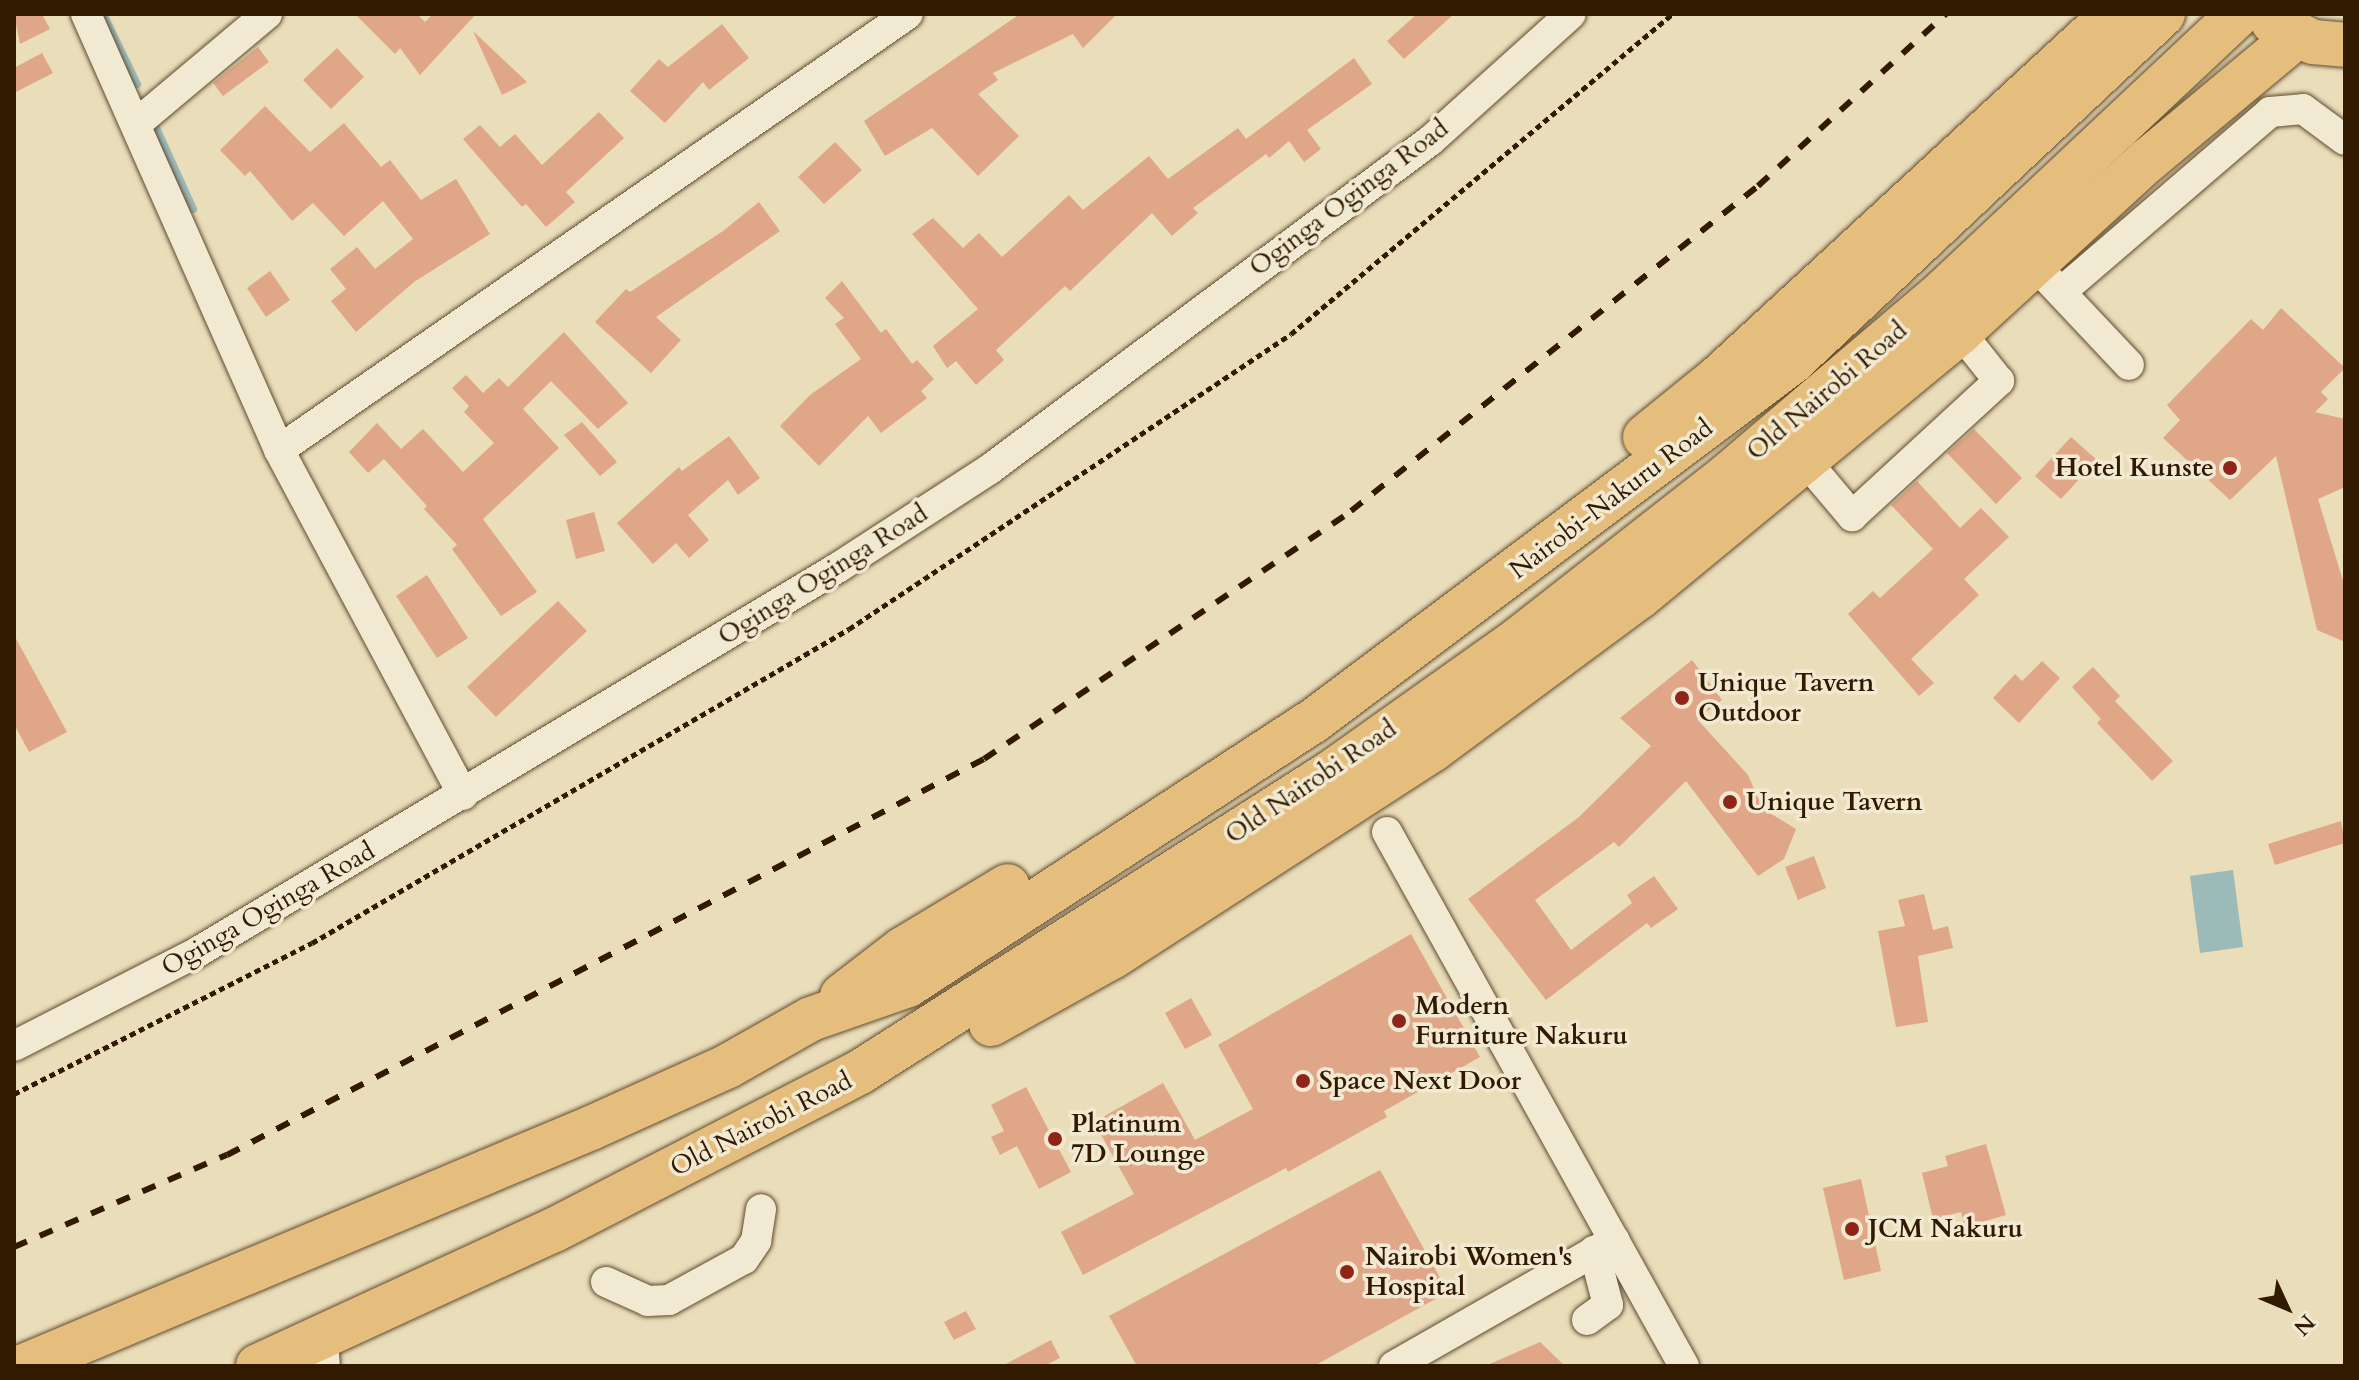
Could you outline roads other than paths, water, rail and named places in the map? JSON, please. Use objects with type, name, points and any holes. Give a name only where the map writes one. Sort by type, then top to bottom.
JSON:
[{"type":"highway","points":[[24,1366],[591,1128],[728,1066],[811,1019],[903,949],[1315,687],[1551,513],[1720,376],[2113,14]]},
{"type":"highway","name":"Nairobi-Nakuru Road","points":[[811,1019],[908,985],[1312,722],[1792,362],[2163,14]]},
{"type":"highway","name":"Old Nairobi Road","points":[[258,1366],[324,1353],[860,1072],[1036,965],[1332,772],[1519,639],[1728,475],[1945,290],[2239,14]]},
{"type":"highway","points":[[860,1072],[961,1040],[1021,1010],[1112,957],[1405,767],[1639,597],[1960,332],[2048,278],[2148,160],[2281,25],[2345,45]]},
{"type":"street","points":[[86,14],[279,450],[463,795]]},
{"type":"street","points":[[136,124],[267,14]]},
{"type":"street","points":[[279,450],[908,14]]},
{"type":"street","name":"Oginga Oginga Road","points":[[14,1046],[196,953],[463,795],[990,469],[1431,140],[1571,14]]},
{"type":"street","points":[[2129,365],[2048,278],[2270,112],[2303,109],[2345,140]]},
{"type":"street","points":[[1804,459],[1852,516],[1999,381],[1960,332]]},
{"type":"street","points":[[1387,832],[1605,1245],[1684,1366]]},
{"type":"street","points":[[606,1282],[648,1301],[669,1300],[744,1259],[756,1241],[761,1209]]},
{"type":"street","points":[[1587,1320],[1608,1305],[1605,1245]]},
{"type":"street","points":[[1394,1366],[1605,1245]]},
{"type":"water","points":[[2233,870],[2243,947],[2200,953],[2190,876]]},
{"type":"waterway","points":[[103,14],[137,84]]},
{"type":"waterway","points":[[152,119],[193,209]]},
{"type":"railway","points":[[14,1247],[227,1155],[984,759],[1351,511],[1758,186],[1946,14]]},
{"type":"place","name":"Hotel Kunste","points":[[2230,468]]},
{"type":"place","name":"Unique Tavern Outdoor","points":[[1682,698]]},
{"type":"place","name":"Unique Tavern","points":[[1730,802]]},
{"type":"place","name":"Modern Furniture Nakuru","points":[[1399,1021]]},
{"type":"place","name":"Space Next Door","points":[[1303,1081]]},
{"type":"place","name":"Platinum 7D Lounge","points":[[1055,1139]]},
{"type":"place","name":"JCM Nakuru","points":[[1852,1229]]},
{"type":"place","name":"Nairobi Women's Hospital","points":[[1347,1272]]}]
